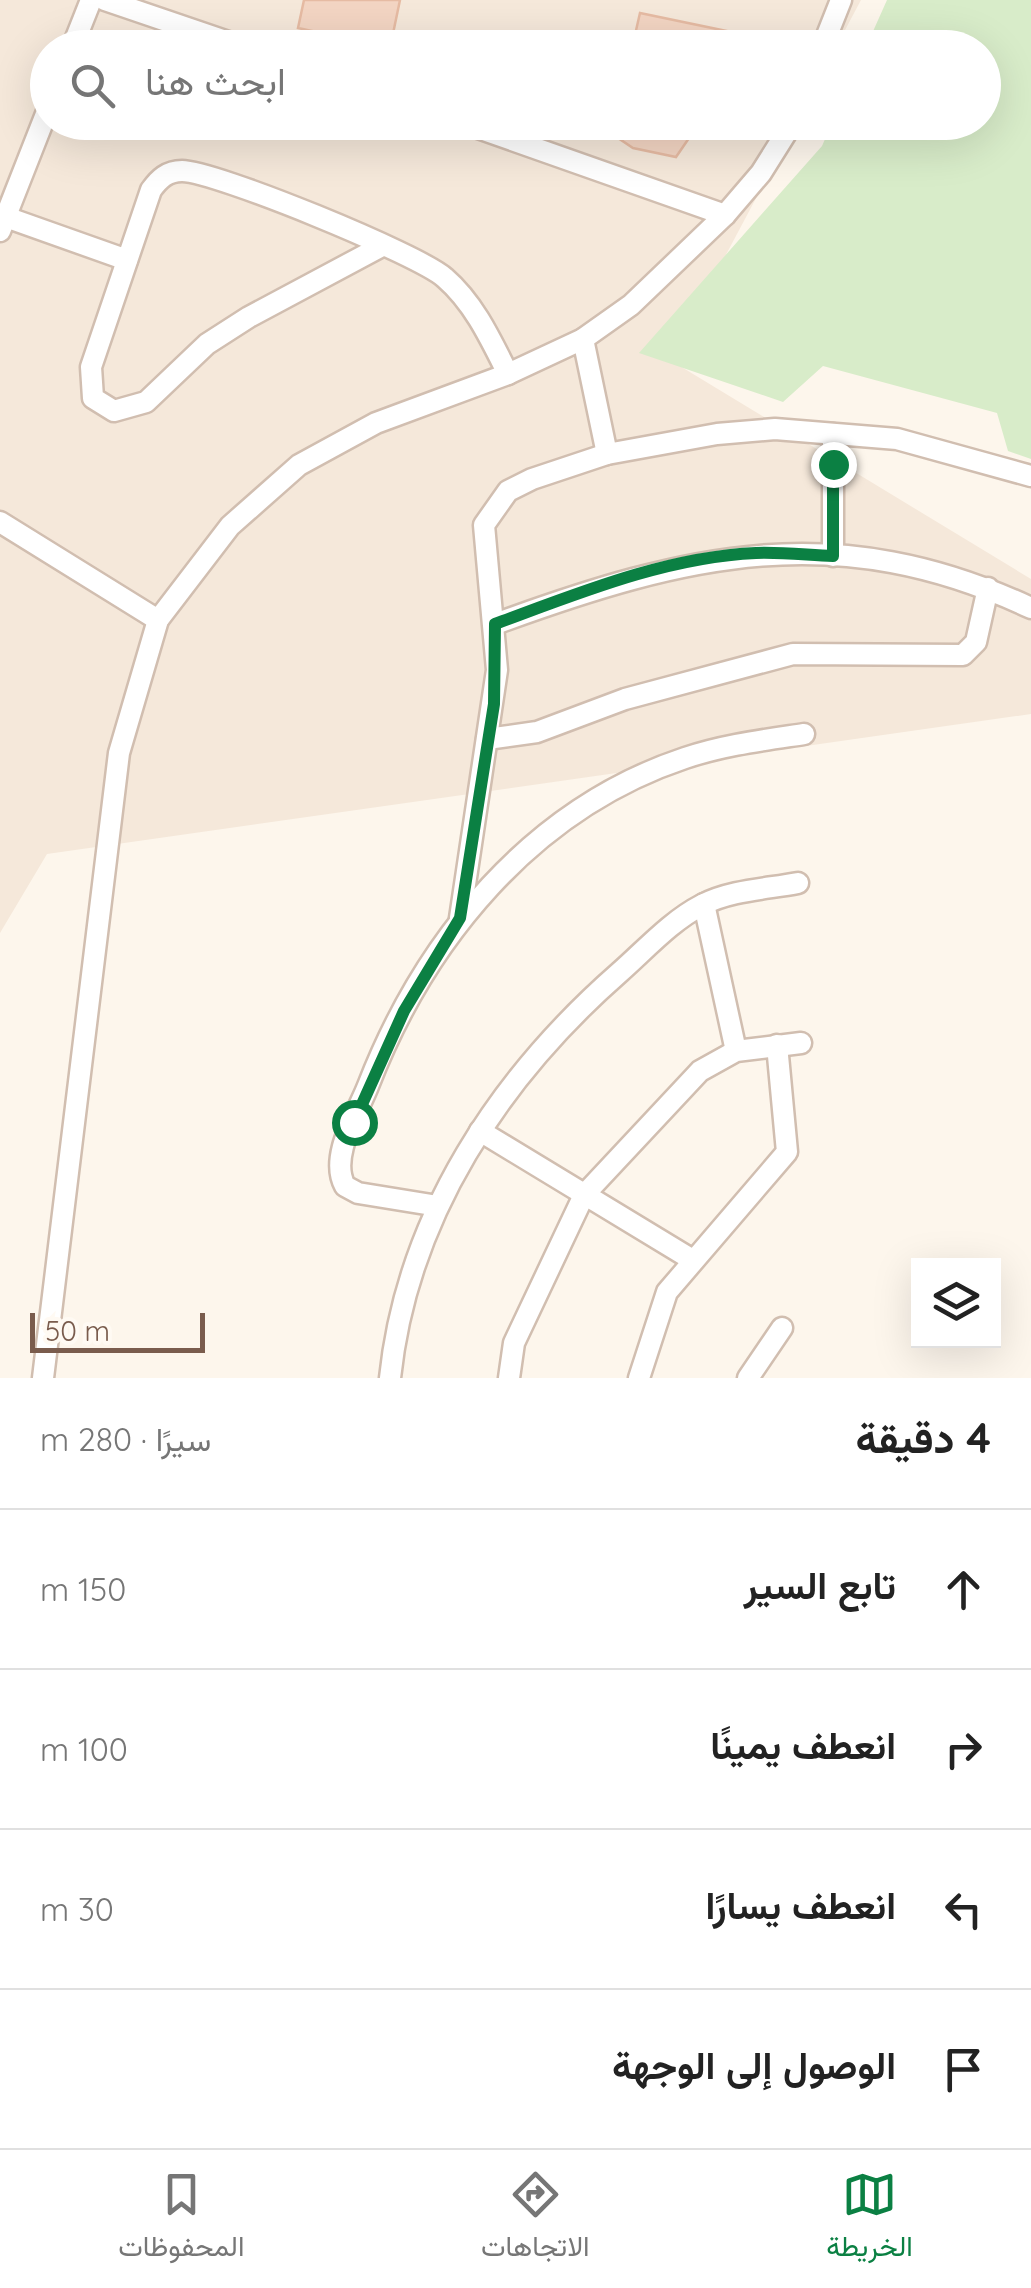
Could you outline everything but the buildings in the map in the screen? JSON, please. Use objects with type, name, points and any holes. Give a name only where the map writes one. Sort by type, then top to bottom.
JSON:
[{"type":"street","points":[[79,30],[91,0]]},
{"type":"street","points":[[105,0],[193,30]]},
{"type":"street","points":[[829,30],[840,0]]},
{"type":"street","points":[[36,140],[2,221],[127,260]]},
{"type":"street","points":[[512,140],[725,215]]},
{"type":"street","points":[[44,1378],[120,753],[158,620],[230,526],[299,466],[376,422],[508,374],[583,338],[631,305],[725,215],[761,174],[782,140]]},
{"type":"street","points":[[382,246],[249,316],[206,344],[146,402],[114,411],[93,398],[88,384],[151,190],[160,178],[184,171],[382,246],[442,274],[465,298],[508,374]]},
{"type":"street","points":[[583,338],[607,454]]},
{"type":"street","points":[[460,918],[497,670],[495,624],[484,560],[484,525],[493,506],[508,491],[607,454],[717,434],[775,429],[898,439],[1031,476]]},
{"type":"street","points":[[833,434],[833,556]]},
{"type":"street","points":[[1,524],[158,620]]},
{"type":"street","points":[[495,624],[637,574],[755,553],[833,556],[923,569],[988,588],[1031,608]]},
{"type":"street","points":[[488,739],[536,732],[624,698],[793,654],[963,656],[976,642],[988,588]]},
{"type":"street","points":[[438,1206],[358,1192],[345,1186],[340,1164],[374,1068],[460,918],[515,858],[602,796],[644,774],[728,746],[804,734]]},
{"type":"street","points":[[390,1378],[411,1276],[438,1206],[480,1131],[551,1036],[667,930],[704,904],[798,883]]},
{"type":"street","points":[[704,904],[736,1051]]},
{"type":"street","points":[[509,1378],[514,1343],[584,1195],[710,1064],[736,1051],[802,1043]]},
{"type":"street","points":[[639,1378],[659,1310],[692,1259],[777,1170],[788,1152],[778,1044]]},
{"type":"street","points":[[480,1131],[692,1259]]},
{"type":"street","points":[[748,1378],[782,1328]]},
{"type":"shaded area","points":[[0,0],[861,0],[845,30],[30,30],[30,140],[787,140],[670,360],[1031,579],[1031,714],[47,854],[0,933]]},
{"type":"green space","points":[[887,0],[1031,0],[1031,459],[1008,451],[997,413],[823,366],[783,402],[639,353],[825,140],[1001,140],[1001,30],[874,30]]},
{"type":"route","points":[[354,1122],[374,1068],[460,918],[494,704],[495,624],[637,574],[692,562],[755,553],[833,556],[833,464]]}]
